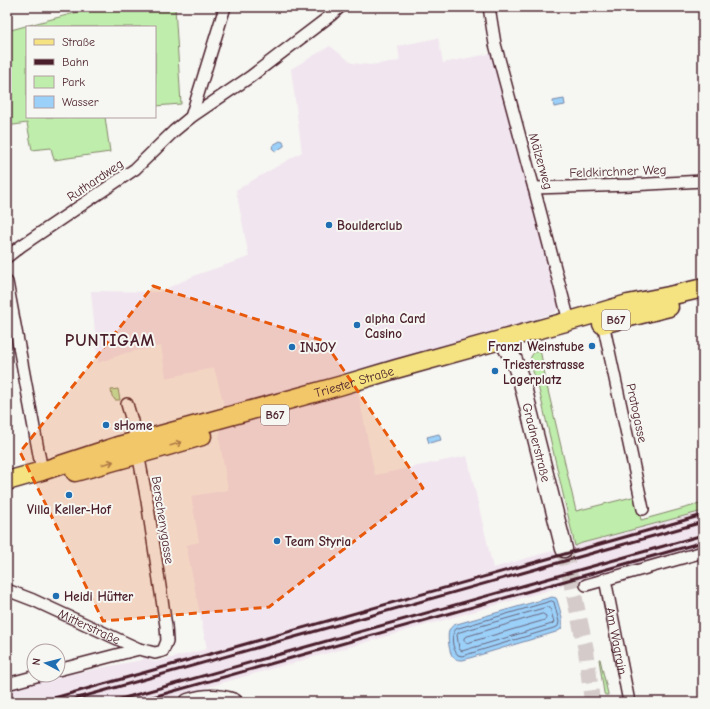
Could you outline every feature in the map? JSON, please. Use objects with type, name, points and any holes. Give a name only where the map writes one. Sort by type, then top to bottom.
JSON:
[{"type":"main road","name":"Triester Straße","points":[[506,344],[569,321],[628,304],[703,288]]},
{"type":"main road","name":"Triester Straße","points":[[7,492],[137,448],[157,436],[396,369],[703,299]]},
{"type":"main road","name":"Gradnerstraße","points":[[506,344],[514,360],[522,383],[564,549]]},
{"type":"main road","name":"Triester Straße","points":[[7,481],[118,446],[137,448]]},
{"type":"main road","points":[[188,702],[206,697],[222,698],[232,702]]},
{"type":"street","points":[[191,117],[225,7]]},
{"type":"street","name":"Ruthardweg","points":[[7,257],[135,169],[191,117],[250,77],[340,7]]},
{"type":"street","name":"Mälzerweg","points":[[489,7],[495,44],[569,321]]},
{"type":"street","name":"Feldkirchner Weg","points":[[534,188],[703,181]]},
{"type":"street","points":[[7,282],[42,471]]},
{"type":"street","name":"Pratogasse","points":[[603,323],[644,509]]},
{"type":"street","name":"Berschenygasse","points":[[127,404],[132,421],[147,501],[167,641]]},
{"type":"street","points":[[586,584],[703,552]]},
{"type":"street","name":"Am Wagrain","points":[[605,579],[629,702]]},
{"type":"street","name":"Mitterstraße","points":[[7,590],[33,600],[139,648],[155,653],[163,651],[167,641]]},
{"type":"street","points":[[66,668],[139,648]]},
{"type":"street","points":[[7,684],[26,679]]},
{"type":"highlighted area","points":[[153,286],[324,341],[423,488],[269,607],[103,621],[20,452]]},
{"type":"shaded area","points":[[438,38],[443,63],[494,53],[559,307],[556,312],[445,349],[353,377],[360,401],[375,475],[467,456],[493,568],[703,511],[703,548],[562,586],[156,702],[7,702],[7,691],[37,683],[66,683],[66,676],[142,660],[144,657],[155,662],[207,649],[186,545],[199,542],[191,496],[228,490],[219,438],[225,409],[214,368],[166,378],[161,346],[126,353],[98,363],[91,291],[159,292],[196,275],[249,257],[236,190],[302,152],[291,69],[330,46],[352,63],[370,65],[400,61],[398,46]]},
{"type":"green space","points":[[97,7],[175,7],[181,104],[156,106],[156,26],[26,26],[26,118],[105,118],[110,152],[54,160],[51,148],[32,150],[27,123],[7,126],[7,31]]},
{"type":"green space","points":[[540,349],[576,511],[636,496],[641,520],[703,503],[703,511],[575,546],[537,381],[530,361],[532,355]]},
{"type":"green space","points":[[118,389],[120,400],[115,400],[112,396],[111,390]]},
{"type":"green space","points":[[599,659],[608,695],[605,695],[604,693]]},
{"type":"water","points":[[564,99],[565,105],[554,107],[553,101]]},
{"type":"water","points":[[280,141],[283,142],[284,146],[276,151],[274,150],[272,148],[273,145]]},
{"type":"water","points":[[439,434],[441,440],[429,443],[427,437]]},
{"type":"water","points":[[552,597],[556,598],[557,600],[561,615],[561,629],[556,632],[463,660],[453,657],[449,648],[448,636],[451,627]]},
{"type":"tunnel","points":[[564,549],[586,650],[592,702]]},
{"type":"railway","points":[[40,702],[703,515]]},
{"type":"railway","points":[[64,702],[703,522]]},
{"type":"railway","points":[[110,702],[703,535]]},
{"type":"railway","points":[[135,702],[703,542]]},
{"type":"place","name":"Boulderclub","points":[[329,225]]},
{"type":"place","name":"alpha Card Casino","points":[[357,325]]},
{"type":"place","name":"Franzl Weinstube","points":[[592,346]]},
{"type":"place","name":"INJOY","points":[[292,347]]},
{"type":"place","name":"Triesterstrasse Lagerplatz","points":[[495,371]]},
{"type":"place","name":"sHome","points":[[106,425]]},
{"type":"place","name":"Villa Keller-Hof","points":[[69,495]]},
{"type":"place","name":"Team Styria","points":[[277,541]]},
{"type":"place","name":"Heidi Hütter","points":[[56,596]]},
{"type":"district","name":"PUNTIGAM","points":[[110,340]]}]
